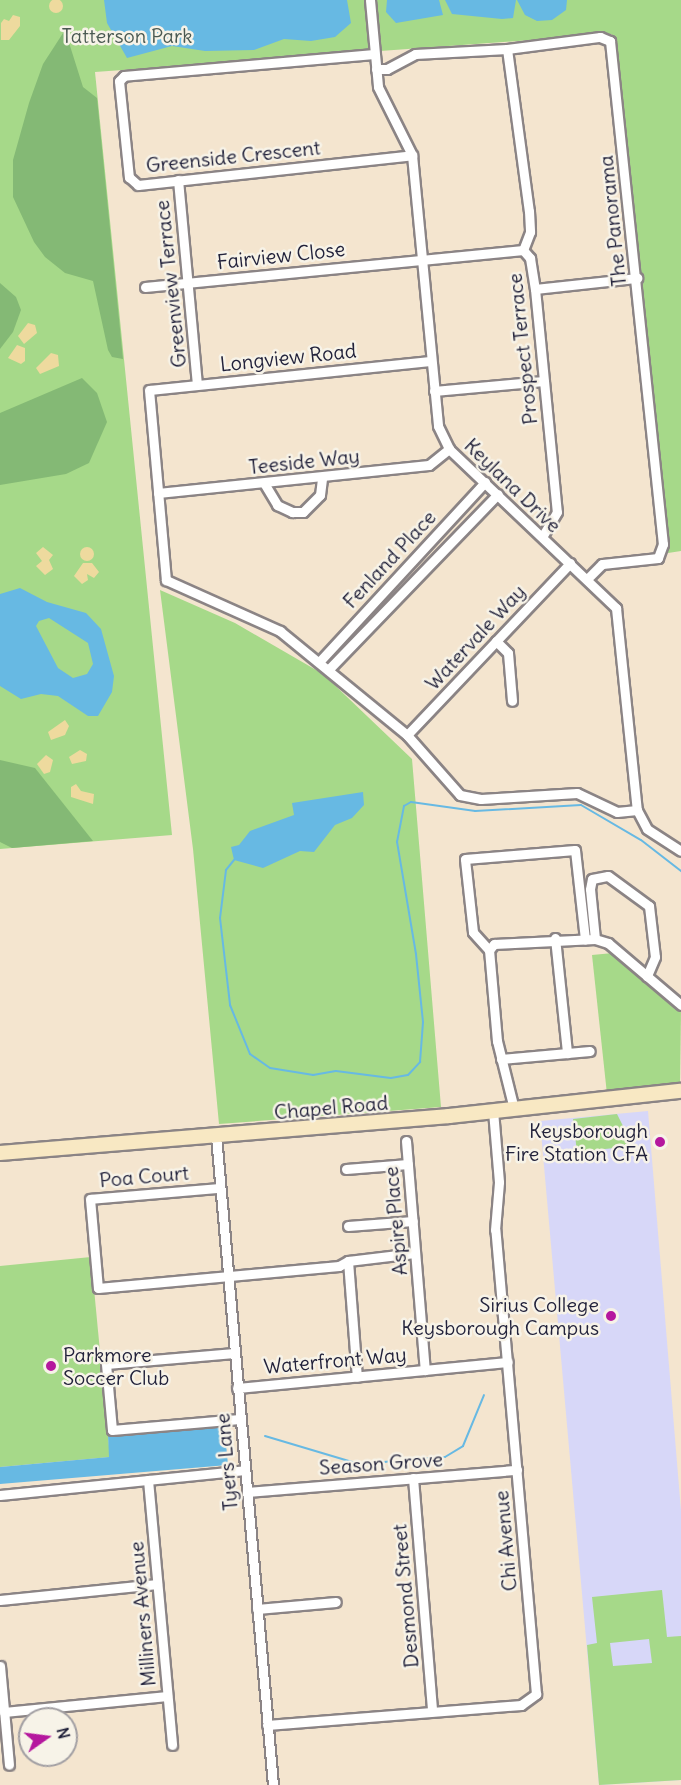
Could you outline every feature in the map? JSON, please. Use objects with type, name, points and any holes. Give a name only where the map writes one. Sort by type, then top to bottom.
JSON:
[{"type":"main road","name":"Chapel Road","points":[[0,1153],[665,1096],[681,1091]]},
{"type":"main road","name":"Chapel Road","points":[[665,1096],[681,1099]]},
{"type":"street","name":"Keylana Drive","points":[[370,0],[379,91],[411,155],[438,426],[449,449],[616,608],[637,810],[646,829],[681,851]]},
{"type":"street","name":"The Panorama","points":[[376,69],[387,69],[415,54],[507,49],[600,37],[610,41],[637,278],[663,544],[658,558],[602,564],[586,579]]},
{"type":"street","name":"Prospect Terrace","points":[[507,49],[529,211],[530,232],[523,250],[530,258],[535,289],[557,512],[542,537]]},
{"type":"street","name":"Greenside Crescent","points":[[375,54],[124,76],[119,81],[129,177],[138,185],[411,155]]},
{"type":"street","name":"Greenview Terrace","points":[[178,180],[197,384]]},
{"type":"street","name":"Fairview Close","points":[[145,287],[421,258],[523,250]]},
{"type":"street","points":[[535,289],[637,278]]},
{"type":"street","name":"Longview Road","points":[[158,493],[149,390],[430,361]]},
{"type":"street","points":[[434,391],[544,381]]},
{"type":"street","name":"Teeside Way","points":[[158,493],[322,478],[429,465],[449,449]]},
{"type":"street","points":[[264,483],[277,505],[292,512],[303,512],[320,495],[322,478]]},
{"type":"street","name":"Fenland Place","points":[[319,662],[484,482]]},
{"type":"street","points":[[158,493],[166,580],[280,631],[407,735],[460,795],[481,800],[577,792],[617,812],[637,810]]},
{"type":"street","name":"Fenland Place","points":[[329,669],[498,494]]},
{"type":"street","name":"Watervale Way","points":[[407,735],[570,563]]},
{"type":"street","points":[[496,641],[508,653],[512,701]]},
{"type":"street","points":[[514,1109],[501,1059],[489,950],[473,932],[465,859],[575,850],[590,939]]},
{"type":"street","points":[[590,939],[592,879],[608,876],[649,906],[655,957],[647,976]]},
{"type":"street","points":[[555,938],[567,1053]]},
{"type":"street","points":[[489,950],[494,944],[555,938],[590,939],[608,943],[681,1005]]},
{"type":"street","points":[[501,1059],[590,1052]]},
{"type":"street","name":"Chi Avenue","points":[[267,1725],[521,1705],[536,1694],[495,1230],[499,1182],[494,1111]]},
{"type":"street","name":"Tyers Lane","points":[[216,1136],[218,1188],[273,1785]]},
{"type":"street","name":"Aspire Place","points":[[406,1141],[426,1370]]},
{"type":"street","points":[[346,1169],[408,1164]]},
{"type":"street","name":"Poa Court","points":[[218,1188],[90,1199],[98,1288],[227,1277]]},
{"type":"street","points":[[348,1227],[413,1221]]},
{"type":"street","points":[[227,1277],[339,1266],[348,1261],[415,1253]]},
{"type":"street","points":[[348,1261],[357,1377]]},
{"type":"street","points":[[234,1353],[106,1364],[112,1430],[240,1419]]},
{"type":"street","name":"Waterfront Way","points":[[237,1388],[508,1362]]},
{"type":"street","points":[[0,1495],[245,1470]]},
{"type":"street","name":"Season Grove","points":[[247,1492],[517,1470]]},
{"type":"street","name":"Desmond Street","points":[[413,1478],[432,1711]]},
{"type":"street","name":"Milliners Avenue","points":[[148,1480],[172,1745]]},
{"type":"street","points":[[0,1600],[157,1584]]},
{"type":"street","points":[[257,1609],[336,1602]]},
{"type":"street","points":[[0,1666],[9,1765]]},
{"type":"street","points":[[4,1712],[167,1696]]},
{"type":"shaded area","name":"Sirius College Keysborough Campus","points":[[648,1111],[681,1511],[681,1780],[599,1785],[540,1121]]},
{"type":"green space","name":"Tatterson Park","points":[[0,0],[681,0],[681,551],[668,553],[612,34],[95,72],[172,835],[0,849]]},
{"type":"green space","points":[[65,30],[83,87],[97,98],[123,359],[112,357],[108,350],[93,281],[65,273],[45,257],[34,242],[13,197],[13,160],[29,103],[43,64]]},
{"type":"green space","points":[[0,283],[16,297],[21,310],[13,332],[0,349]]},
{"type":"green space","points":[[82,378],[97,393],[107,422],[89,463],[66,474],[0,485],[0,413]]},
{"type":"green space","points":[[160,590],[235,623],[323,674],[412,759],[441,1107],[219,1124],[193,849]]},
{"type":"green space","points":[[0,760],[35,768],[93,841],[12,848],[0,842]]},
{"type":"green space","points":[[613,953],[681,1009],[680,1087],[607,1094],[592,955]]},
{"type":"green space","points":[[617,1114],[633,1146],[577,1152],[573,1119]]},
{"type":"green space","name":"Parkmore Soccer Club","points":[[91,1257],[110,1457],[0,1467],[0,1266]]},
{"type":"green space","points":[[662,1590],[667,1637],[681,1636],[681,1780],[599,1785],[587,1645],[597,1643],[592,1597]],"holes":[[[649,1639],[652,1663],[613,1666],[610,1643]]]},
{"type":"sand","points":[[53,-1],[59,-1],[63,6],[59,13],[53,13],[49,9],[49,3]]},
{"type":"sand","points":[[13,15],[20,17],[20,26],[9,40],[1,40],[1,23],[4,19],[9,21]]},
{"type":"sand","points":[[28,323],[35,325],[37,333],[24,344],[18,336]]},
{"type":"sand","points":[[17,345],[25,348],[25,361],[21,364],[8,358]]},
{"type":"sand","points":[[51,353],[58,355],[59,366],[40,374],[36,368]]},
{"type":"sand","points":[[43,547],[53,555],[49,560],[53,569],[45,575],[36,566],[42,561],[36,553]]},
{"type":"sand","points":[[84,547],[90,547],[94,554],[90,561],[84,561],[80,557],[80,551]]},
{"type":"sand","points":[[83,563],[92,563],[99,572],[94,578],[87,574],[88,580],[82,584],[74,576]]},
{"type":"sand","points":[[65,720],[69,726],[65,735],[51,740],[48,732]]},
{"type":"sand","points":[[80,750],[87,754],[86,761],[72,764],[69,757]]},
{"type":"sand","points":[[46,755],[53,760],[50,772],[44,774],[37,764]]},
{"type":"sand","points":[[76,784],[81,791],[94,794],[93,804],[71,797],[71,787]]},
{"type":"water","points":[[104,0],[347,0],[351,23],[335,37],[311,41],[284,39],[254,50],[205,51],[172,46],[127,58],[107,23]]},
{"type":"water","points":[[387,0],[439,0],[443,15],[396,23],[386,12]]},
{"type":"water","points":[[445,0],[516,0],[513,18],[502,19],[452,14]]},
{"type":"water","points":[[517,0],[567,0],[566,10],[552,20],[537,21],[525,15]]},
{"type":"water","points":[[20,588],[47,602],[86,613],[101,629],[114,676],[112,692],[98,716],[88,716],[58,696],[41,694],[21,699],[0,686],[0,594]],"holes":[[[49,618],[88,643],[93,664],[87,674],[73,678],[58,668],[36,626],[39,621]]]},
{"type":"water","points":[[363,792],[364,805],[352,818],[335,825],[314,852],[300,851],[263,868],[234,860],[231,847],[239,845],[250,831],[294,815],[292,803]]},
{"type":"water","points":[[219,1425],[225,1433],[228,1465],[0,1484],[0,1467],[109,1457],[108,1435]]},
{"type":"waterway","points":[[234,860],[226,870],[220,918],[230,1005],[250,1054],[270,1068],[313,1075],[336,1071],[391,1078],[408,1075],[420,1062],[423,1022],[416,954],[397,842],[404,806],[411,802],[475,811],[581,805],[641,840],[681,871]]},
{"type":"waterway","points":[[265,1436],[359,1464],[445,1457],[463,1446],[484,1395]]},
{"type":"place","name":"Keysborough Fire Station CFA","points":[[660,1142]]},
{"type":"place","name":"Sirius College Keysborough Campus","points":[[611,1316]]},
{"type":"place","name":"Parkmore Soccer Club","points":[[51,1366]]}]
